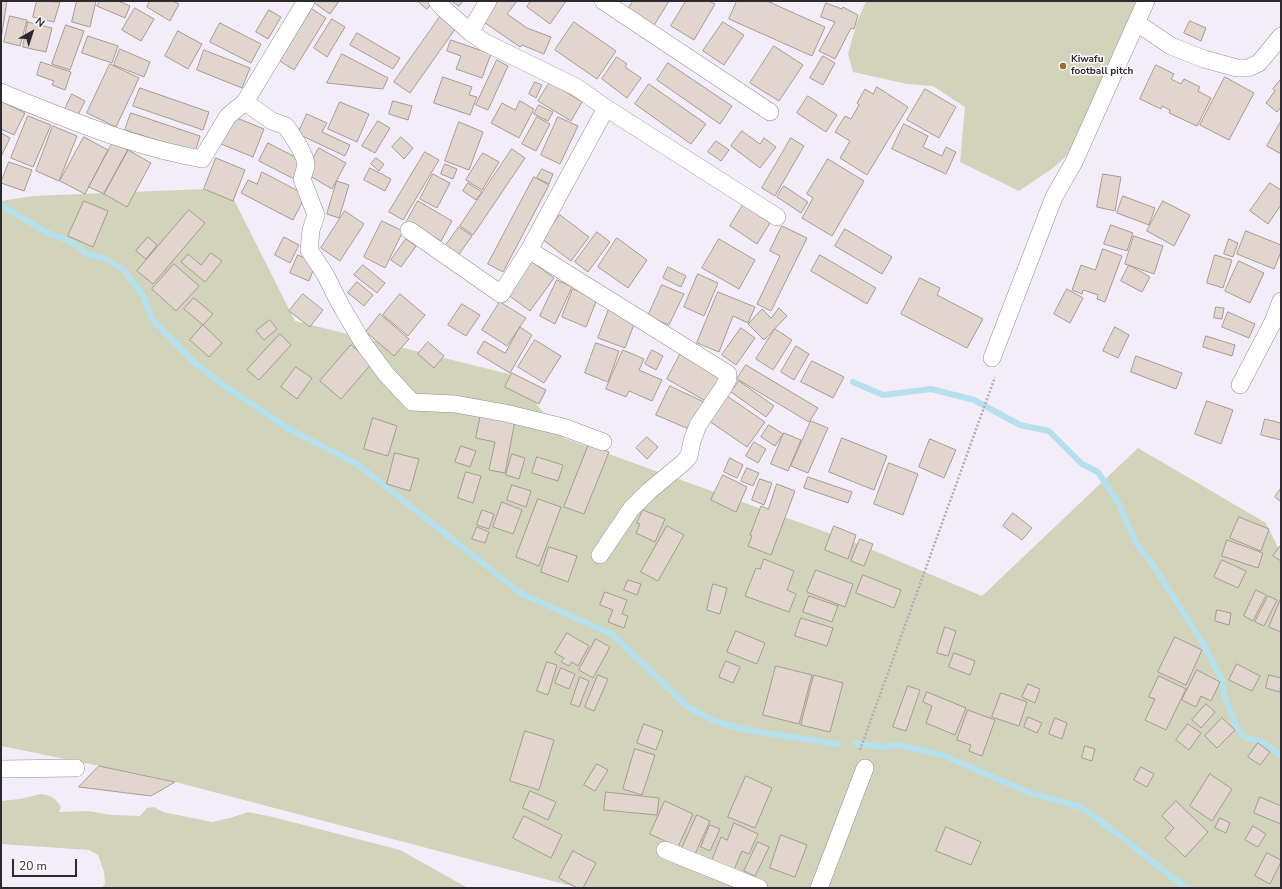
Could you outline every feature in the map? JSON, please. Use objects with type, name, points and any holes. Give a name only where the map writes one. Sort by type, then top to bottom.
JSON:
[{"type":"street","points":[[1,92],[92,129],[182,156],[202,159],[228,116],[245,102],[306,1]]},
{"type":"street","points":[[437,1],[470,32],[484,42],[576,87],[606,108],[778,217]]},
{"type":"street","points":[[470,32],[488,1]]},
{"type":"street","points":[[603,1],[770,112]]},
{"type":"street","points":[[995,364],[1054,197],[1074,162],[1146,1]]},
{"type":"street","points":[[1137,23],[1171,46],[1204,59],[1237,68],[1248,68],[1258,63],[1281,36]]},
{"type":"street","points":[[245,102],[272,120],[286,126],[299,146],[305,159],[306,166],[302,179],[316,215],[311,230],[309,250],[325,274],[340,304],[363,343],[386,374],[412,402],[455,404],[506,413],[563,427],[603,442]]},
{"type":"street","points":[[409,230],[501,294],[529,250],[606,108]]},
{"type":"street","points":[[529,250],[728,374],[728,379],[723,388],[698,425],[692,441],[689,456],[631,509],[600,555]]},
{"type":"street","points":[[1240,386],[1273,322],[1281,301]]},
{"type":"street","points":[[1,769],[76,768]]},
{"type":"street","points":[[819,888],[865,768]]},
{"type":"street","points":[[665,850],[759,888]]},
{"type":"path","points":[[860,751],[995,364]]},
{"type":"green space","points":[[866,1],[1137,1],[1084,140],[1053,168],[1019,191],[960,162],[965,107],[933,86],[907,84],[853,72],[848,54],[857,22]]},
{"type":"green space","points":[[228,188],[295,321],[513,375],[564,438],[851,541],[982,596],[1138,448],[1266,523],[1281,554],[1281,888],[579,888],[164,779],[1,746],[1,201],[33,196]]},
{"type":"green space","points":[[41,794],[57,801],[61,807],[59,812],[88,811],[112,815],[140,816],[147,808],[154,807],[163,812],[212,822],[248,812],[273,817],[400,850],[468,888],[101,888],[105,884],[104,872],[98,855],[89,850],[1,844],[1,801],[20,799]]},
{"type":"building","points":[[1,1],[7,1],[1,40]]},
{"type":"building","points":[[37,1],[60,2],[54,22],[33,17]]},
{"type":"building","points":[[77,1],[96,1],[90,27],[72,22]]},
{"type":"building","points":[[100,1],[118,1],[130,6],[125,18],[97,6]]},
{"type":"building","points":[[150,1],[173,1],[179,4],[170,21],[147,7]]},
{"type":"building","points":[[339,1],[330,14],[313,2]]},
{"type":"building","points":[[418,1],[434,1],[427,9]]},
{"type":"building","points":[[452,1],[463,1],[459,6]]},
{"type":"building","points":[[494,1],[517,1],[507,14],[527,28],[551,37],[544,54],[522,45],[520,47],[481,20]]},
{"type":"building","points":[[531,1],[566,1],[550,24],[527,7]]},
{"type":"building","points":[[633,1],[669,1],[653,27],[627,12]]},
{"type":"building","points":[[686,1],[709,1],[715,4],[694,40],[671,26]]},
{"type":"building","points":[[737,1],[767,1],[825,27],[812,56],[729,19]]},
{"type":"building","points":[[826,3],[842,9],[843,7],[858,15],[854,29],[851,28],[835,59],[819,51],[835,22],[821,17]]},
{"type":"building","points":[[135,8],[154,19],[141,41],[122,30]]},
{"type":"building","points":[[312,9],[326,18],[294,70],[280,61]]},
{"type":"building","points":[[269,10],[281,17],[268,39],[256,32]]},
{"type":"building","points":[[442,14],[458,25],[410,93],[394,82]]},
{"type":"building","points":[[10,16],[27,20],[20,46],[4,42]]},
{"type":"building","points":[[332,19],[345,27],[327,57],[314,48]]},
{"type":"building","points":[[1190,21],[1206,28],[1201,41],[1184,33]]},
{"type":"building","points":[[28,22],[52,28],[46,52],[23,47]]},
{"type":"building","points":[[574,22],[616,51],[597,79],[555,50]]},
{"type":"building","points":[[723,22],[744,35],[724,65],[703,51]]},
{"type":"building","points":[[220,23],[261,44],[251,63],[210,42]]},
{"type":"building","points":[[66,25],[84,31],[70,70],[52,64]]},
{"type":"building","points":[[178,31],[202,44],[188,69],[165,56]]},
{"type":"building","points":[[357,33],[400,58],[393,69],[350,45]]},
{"type":"building","points":[[88,36],[118,46],[112,63],[82,53]]},
{"type":"building","points":[[451,40],[491,54],[482,78],[456,69],[461,56],[447,51]]},
{"type":"building","points":[[774,46],[803,65],[779,101],[750,83]]},
{"type":"building","points":[[120,49],[150,62],[144,77],[114,65]]},
{"type":"building","points":[[204,50],[250,68],[242,88],[197,70]]},
{"type":"building","points":[[342,54],[388,78],[383,89],[327,83]]},
{"type":"building","points":[[823,56],[835,63],[823,85],[810,78]]},
{"type":"building","points":[[617,57],[627,64],[625,67],[641,78],[627,98],[602,79]]},
{"type":"building","points":[[497,60],[508,66],[488,110],[476,105]]},
{"type":"building","points":[[41,62],[71,72],[65,90],[52,85],[54,81],[37,75]]},
{"type":"building","points":[[668,63],[732,106],[720,124],[657,80]]},
{"type":"building","points":[[110,64],[139,78],[116,127],[87,113]]},
{"type":"building","points":[[1156,65],[1174,74],[1171,79],[1181,84],[1184,79],[1200,87],[1198,91],[1211,98],[1197,126],[1169,113],[1170,110],[1162,106],[1161,109],[1140,99]]},
{"type":"building","points":[[443,77],[472,87],[469,95],[477,97],[470,115],[434,103]]},
{"type":"building","points":[[1225,77],[1254,93],[1229,140],[1200,125]]},
{"type":"building","points":[[1281,79],[1281,107],[1277,112],[1266,103],[1275,91],[1273,89]]},
{"type":"building","points":[[535,82],[542,85],[536,98],[529,94]]},
{"type":"building","points":[[550,82],[582,102],[571,121],[538,101]]},
{"type":"building","points":[[649,84],[706,124],[691,144],[635,104]]},
{"type":"building","points":[[877,87],[908,107],[867,175],[840,158],[850,141],[835,132],[845,116],[851,119],[859,105],[857,103],[865,89],[873,94]]},
{"type":"building","points":[[140,88],[209,112],[203,130],[133,106]]},
{"type":"building","points":[[925,89],[956,107],[939,138],[907,120]]},
{"type":"building","points":[[72,94],[85,101],[78,115],[65,109]]},
{"type":"building","points":[[808,96],[837,115],[826,132],[797,113]]},
{"type":"building","points":[[1,101],[25,113],[14,135],[1,129]]},
{"type":"building","points":[[393,101],[412,106],[408,120],[389,114]]},
{"type":"building","points":[[520,101],[534,109],[519,138],[491,123],[502,103],[515,110]]},
{"type":"building","points":[[340,102],[369,114],[357,142],[328,129]]},
{"type":"building","points":[[539,105],[553,112],[548,121],[534,114]]},
{"type":"building","points":[[131,113],[200,136],[195,152],[125,130]]},
{"type":"building","points":[[307,114],[327,123],[322,132],[350,145],[345,156],[298,134]]},
{"type":"building","points":[[28,116],[51,125],[33,167],[11,158]]},
{"type":"building","points":[[232,116],[264,129],[253,157],[221,144]]},
{"type":"building","points":[[537,117],[550,124],[536,151],[522,144]]},
{"type":"building","points":[[558,117],[578,126],[560,164],[541,155]]},
{"type":"building","points":[[378,121],[390,128],[375,153],[362,146]]},
{"type":"building","points":[[1281,121],[1281,154],[1267,146]]},
{"type":"building","points":[[459,122],[483,132],[469,170],[445,161]]},
{"type":"building","points":[[904,124],[928,136],[923,147],[942,156],[946,147],[956,152],[946,174],[892,149]]},
{"type":"building","points":[[53,126],[77,136],[59,181],[36,171]]},
{"type":"building","points":[[742,131],[760,144],[764,138],[776,147],[760,168],[731,146]]},
{"type":"building","points":[[1,133],[10,138],[1,157]]},
{"type":"building","points":[[84,137],[108,150],[85,194],[60,181]]},
{"type":"building","points":[[401,137],[413,148],[404,159],[392,147]]},
{"type":"building","points":[[791,138],[804,146],[775,196],[762,188]]},
{"type":"building","points":[[716,141],[729,150],[721,161],[708,152]]},
{"type":"building","points":[[113,142],[128,150],[104,194],[89,187]]},
{"type":"building","points":[[268,143],[305,162],[296,180],[259,161]]},
{"type":"building","points":[[319,148],[346,163],[332,189],[305,173]]},
{"type":"building","points":[[512,149],[525,158],[473,235],[460,226]]},
{"type":"building","points":[[128,150],[151,163],[127,207],[104,194]]},
{"type":"building","points":[[425,152],[439,160],[403,220],[389,212]]},
{"type":"building","points":[[483,153],[499,162],[482,190],[466,180]]},
{"type":"building","points":[[216,158],[245,170],[233,201],[204,189]]},
{"type":"building","points":[[376,158],[384,164],[379,171],[371,164]]},
{"type":"building","points":[[828,159],[864,181],[832,236],[802,218],[813,198],[807,194]]},
{"type":"building","points":[[9,162],[32,170],[24,191],[1,183]]},
{"type":"building","points":[[445,164],[457,169],[453,179],[441,174]]},
{"type":"building","points":[[370,168],[391,179],[385,191],[364,180]]},
{"type":"building","points":[[542,169],[553,174],[549,184],[537,178]]},
{"type":"building","points":[[262,172],[306,195],[293,220],[241,193],[248,180],[257,184]]},
{"type":"building","points":[[433,174],[450,183],[437,208],[420,199]]},
{"type":"building","points":[[1103,174],[1121,177],[1115,211],[1097,207]]},
{"type":"building","points":[[534,177],[549,185],[503,272],[488,264]]},
{"type":"building","points":[[337,181],[349,185],[339,218],[327,214]]},
{"type":"building","points":[[468,183],[482,192],[476,200],[463,191]]},
{"type":"building","points":[[1270,183],[1281,190],[1281,205],[1268,224],[1250,211]]},
{"type":"building","points":[[784,186],[808,202],[801,213],[777,197]]},
{"type":"building","points":[[1123,196],[1155,208],[1149,225],[1117,213]]},
{"type":"building","points":[[84,201],[108,211],[93,247],[68,236]]},
{"type":"building","points":[[418,201],[452,221],[441,241],[407,221]]},
{"type":"building","points":[[1163,201],[1190,215],[1174,246],[1147,231]]},
{"type":"building","points":[[743,205],[770,223],[757,244],[730,226]]},
{"type":"building","points":[[189,210],[205,223],[153,284],[137,271]]},
{"type":"building","points":[[345,211],[364,224],[340,261],[321,248]]},
{"type":"building","points":[[560,215],[589,237],[571,261],[542,239]]},
{"type":"building","points":[[382,221],[403,231],[385,268],[364,257]]},
{"type":"building","points":[[1111,225],[1133,233],[1127,251],[1104,244]]},
{"type":"building","points":[[782,226],[807,238],[771,311],[757,304],[780,256],[770,251]]},
{"type":"building","points":[[459,227],[472,236],[457,257],[444,248]]},
{"type":"building","points":[[845,229],[892,257],[882,274],[835,246]]},
{"type":"building","points":[[1246,231],[1281,245],[1281,252],[1274,269],[1237,254]]},
{"type":"building","points":[[597,232],[610,242],[588,272],[575,262]]},
{"type":"building","points":[[1134,236],[1163,246],[1154,274],[1125,264]]},
{"type":"building","points":[[148,237],[157,245],[146,259],[136,251]]},
{"type":"building","points":[[284,237],[299,245],[290,263],[275,255]]},
{"type":"building","points":[[617,238],[647,260],[628,288],[598,267]]},
{"type":"building","points":[[406,239],[416,246],[401,267],[391,260]]},
{"type":"building","points":[[719,239],[755,260],[739,289],[702,268]]},
{"type":"building","points":[[1229,239],[1238,243],[1233,257],[1224,254]]},
{"type":"building","points":[[1103,249],[1122,256],[1105,302],[1097,299],[1098,295],[1083,290],[1082,294],[1072,290],[1081,265],[1095,270]]},
{"type":"building","points":[[211,253],[222,261],[205,282],[181,262],[188,254],[201,265]]},
{"type":"building","points":[[298,255],[316,263],[309,281],[290,273]]},
{"type":"building","points":[[820,255],[876,288],[867,304],[811,271]]},
{"type":"building","points":[[1215,255],[1232,260],[1223,288],[1207,283]]},
{"type":"building","points":[[531,261],[554,278],[530,311],[507,294]]},
{"type":"building","points":[[1239,261],[1264,273],[1250,303],[1225,291]]},
{"type":"building","points":[[174,264],[199,286],[176,311],[152,289]]},
{"type":"building","points":[[363,265],[385,283],[377,293],[354,275]]},
{"type":"building","points":[[1129,265],[1150,277],[1142,292],[1121,281]]},
{"type":"building","points":[[668,267],[686,276],[681,287],[663,278]]},
{"type":"building","points":[[698,274],[718,283],[704,316],[684,307]]},
{"type":"building","points":[[920,278],[940,288],[937,295],[983,319],[967,348],[901,314]]},
{"type":"building","points":[[557,280],[572,287],[555,324],[540,316]]},
{"type":"building","points":[[357,282],[373,295],[364,306],[348,293]]},
{"type":"building","points":[[662,285],[684,294],[669,325],[648,316]]},
{"type":"building","points":[[573,289],[597,299],[586,327],[562,317]]},
{"type":"building","points":[[1067,289],[1083,298],[1070,323],[1054,314]]},
{"type":"building","points":[[718,292],[755,307],[748,323],[733,316],[719,352],[697,343]]},
{"type":"building","points":[[303,294],[323,310],[310,327],[289,311]]},
{"type":"building","points":[[400,294],[425,315],[408,336],[383,315]]},
{"type":"building","points":[[194,298],[213,314],[203,325],[184,309]]},
{"type":"building","points":[[500,302],[526,318],[507,346],[482,330]]},
{"type":"building","points":[[462,304],[480,315],[466,336],[448,325]]},
{"type":"building","points":[[1216,307],[1224,308],[1222,319],[1214,318]]},
{"type":"building","points":[[779,308],[787,316],[764,340],[748,324],[762,309],[771,318]]},
{"type":"building","points":[[609,309],[636,319],[625,348],[598,338]]},
{"type":"building","points":[[1228,312],[1255,324],[1249,338],[1222,327]]},
{"type":"building","points":[[380,314],[409,339],[394,356],[366,332]]},
{"type":"building","points":[[270,320],[277,329],[264,340],[256,331]]},
{"type":"building","points":[[203,325],[222,343],[209,357],[190,340]]},
{"type":"building","points":[[520,327],[532,335],[510,373],[477,353],[484,341],[505,353]]},
{"type":"building","points":[[1115,327],[1129,335],[1118,358],[1103,351]]},
{"type":"building","points":[[741,328],[755,338],[736,365],[722,355]]},
{"type":"building","points":[[775,329],[792,340],[773,370],[756,359]]},
{"type":"building","points":[[280,334],[291,345],[259,380],[247,370]]},
{"type":"building","points":[[1206,336],[1235,345],[1232,356],[1203,347]]},
{"type":"building","points":[[535,340],[561,356],[544,383],[518,367]]},
{"type":"building","points":[[428,342],[444,356],[434,368],[418,354]]},
{"type":"building","points":[[596,343],[619,351],[608,382],[585,373]]},
{"type":"building","points":[[351,345],[372,363],[341,399],[320,381]]},
{"type":"building","points":[[796,346],[809,354],[794,380],[781,372]]},
{"type":"building","points":[[623,350],[644,359],[639,370],[662,380],[652,401],[629,391],[626,397],[606,389]]},
{"type":"building","points":[[652,350],[663,356],[656,370],[645,364]]},
{"type":"building","points":[[682,351],[725,374],[709,403],[667,379]]},
{"type":"building","points":[[1136,356],[1182,373],[1176,389],[1131,372]]},
{"type":"building","points":[[812,361],[844,377],[833,398],[801,382]]},
{"type":"building","points":[[746,365],[818,408],[809,422],[737,379]]},
{"type":"building","points":[[296,367],[312,378],[297,399],[281,387]]},
{"type":"building","points":[[512,373],[546,390],[539,404],[505,387]]},
{"type":"building","points":[[739,381],[774,406],[766,417],[731,392]]},
{"type":"building","points":[[670,386],[704,402],[691,430],[656,415]]},
{"type":"building","points":[[727,396],[765,422],[747,447],[709,421]]},
{"type":"building","points":[[1207,401],[1233,410],[1221,444],[1195,434]]},
{"type":"building","points":[[481,414],[515,421],[505,473],[489,470],[495,442],[476,438]]},
{"type":"building","points":[[373,418],[397,426],[388,456],[364,449]]},
{"type":"building","points":[[1265,419],[1281,423],[1281,440],[1261,435]]},
{"type":"building","points":[[811,421],[828,428],[808,473],[791,466]]},
{"type":"building","points":[[769,425],[783,434],[775,446],[761,437]]},
{"type":"building","points":[[784,433],[801,440],[788,471],[771,464]]},
{"type":"building","points":[[647,437],[658,447],[647,459],[636,448]]},
{"type":"building","points":[[842,438],[887,456],[874,490],[829,472]]},
{"type":"building","points":[[930,439],[956,450],[944,478],[919,467]]},
{"type":"building","points":[[754,442],[766,449],[758,463],[746,456]]},
{"type":"building","points":[[589,444],[609,452],[584,514],[564,507]]},
{"type":"building","points":[[461,446],[476,451],[470,467],[455,462]]},
{"type":"building","points":[[395,453],[419,459],[410,491],[387,484]]},
{"type":"building","points":[[512,454],[525,458],[519,479],[506,475]]},
{"type":"building","points":[[537,457],[563,465],[558,481],[532,473]]},
{"type":"building","points":[[730,458],[743,465],[737,478],[724,472]]},
{"type":"building","points":[[889,463],[918,474],[903,515],[874,504]]},
{"type":"building","points":[[747,468],[759,473],[753,486],[741,481]]},
{"type":"building","points":[[466,472],[481,476],[473,503],[458,498]]},
{"type":"building","points":[[723,475],[747,487],[736,512],[711,500]]},
{"type":"building","points":[[808,477],[852,492],[848,503],[804,488]]},
{"type":"building","points":[[760,479],[772,483],[764,505],[752,500]]},
{"type":"building","points":[[777,484],[795,491],[771,555],[748,546],[752,536],[750,535],[761,506],[768,509]]},
{"type":"building","points":[[512,485],[531,491],[526,507],[507,500]]},
{"type":"building","points":[[1281,488],[1281,502],[1275,497]]},
{"type":"building","points":[[538,499],[561,507],[539,566],[516,557]]},
{"type":"building","points":[[502,502],[522,510],[513,534],[493,527]]},
{"type":"building","points":[[482,510],[494,514],[489,529],[477,525]]},
{"type":"building","points":[[643,510],[665,519],[655,542],[636,533],[640,524],[637,523]]},
{"type":"building","points":[[1013,513],[1032,528],[1022,540],[1003,526]]},
{"type":"building","points":[[1239,517],[1269,529],[1261,551],[1230,538]]},
{"type":"building","points":[[667,526],[684,535],[658,581],[641,572]]},
{"type":"building","points":[[834,526],[856,535],[848,559],[825,550]]},
{"type":"building","points":[[477,527],[489,532],[485,543],[472,539]]},
{"type":"building","points":[[860,539],[873,544],[864,566],[851,561]]},
{"type":"building","points":[[1227,540],[1263,553],[1258,568],[1222,556]]},
{"type":"building","points":[[1281,545],[1281,561],[1273,556]]},
{"type":"building","points":[[549,547],[577,556],[568,582],[541,572]]},
{"type":"building","points":[[764,559],[794,571],[787,590],[796,594],[789,612],[745,596],[756,568],[760,569]]},
{"type":"building","points":[[1222,560],[1246,571],[1238,588],[1214,577]]},
{"type":"building","points":[[816,570],[853,584],[845,607],[807,592]]},
{"type":"building","points":[[863,575],[901,590],[894,608],[856,593]]},
{"type":"building","points":[[628,580],[641,584],[637,595],[624,590]]},
{"type":"building","points":[[713,584],[727,588],[720,614],[707,610]]},
{"type":"building","points":[[1256,590],[1266,595],[1253,621],[1244,616]]},
{"type":"building","points":[[605,592],[627,600],[622,614],[628,616],[624,628],[608,622],[613,610],[600,605]]},
{"type":"building","points":[[809,596],[838,606],[832,622],[803,612]]},
{"type":"building","points":[[1268,596],[1277,600],[1264,626],[1255,622]]},
{"type":"building","points":[[1281,598],[1281,632],[1269,627]]},
{"type":"building","points":[[1217,610],[1231,613],[1229,625],[1215,621]]},
{"type":"building","points":[[801,618],[833,628],[827,646],[795,636]]},
{"type":"building","points":[[945,627],[956,631],[948,656],[937,653]]},
{"type":"building","points":[[736,631],[765,643],[757,664],[727,652]]},
{"type":"building","points":[[567,633],[589,646],[578,666],[572,662],[569,666],[561,662],[564,658],[555,653]]},
{"type":"building","points":[[1175,637],[1202,650],[1186,685],[1158,672]]},
{"type":"building","points":[[596,639],[610,647],[593,678],[579,670]]},
{"type":"building","points":[[954,653],[975,661],[970,675],[949,667]]},
{"type":"building","points":[[726,661],[740,667],[733,683],[719,677]]},
{"type":"building","points":[[547,662],[557,665],[548,695],[537,691]]},
{"type":"building","points":[[1237,664],[1260,676],[1252,691],[1229,680]]},
{"type":"building","points":[[776,666],[812,675],[799,724],[763,715]]},
{"type":"building","points":[[561,668],[575,674],[569,689],[555,683]]},
{"type":"building","points":[[1197,670],[1220,682],[1211,701],[1201,696],[1196,707],[1182,700]]},
{"type":"building","points":[[598,675],[608,679],[594,711],[585,707]]},
{"type":"building","points":[[814,675],[843,683],[830,732],[801,725]]},
{"type":"building","points":[[1269,675],[1281,678],[1280,692],[1266,688]]},
{"type":"building","points":[[1159,676],[1186,689],[1166,730],[1145,720],[1155,699],[1149,697]]},
{"type":"building","points":[[580,677],[589,681],[579,707],[571,704]]},
{"type":"building","points":[[1028,684],[1040,689],[1035,703],[1022,697]]},
{"type":"building","points":[[908,686],[920,690],[906,731],[893,727]]},
{"type":"building","points":[[927,692],[966,708],[955,735],[926,723],[932,706],[923,702]]},
{"type":"building","points":[[1001,693],[1027,702],[1019,726],[992,717]]},
{"type":"building","points":[[1206,704],[1215,712],[1201,728],[1192,720]]},
{"type":"building","points":[[968,710],[995,720],[982,756],[969,751],[971,745],[957,740]]},
{"type":"building","points":[[1028,717],[1042,723],[1037,733],[1024,727]]},
{"type":"building","points":[[1055,718],[1067,723],[1062,739],[1049,734]]},
{"type":"building","points":[[1222,718],[1235,730],[1217,748],[1205,736]]},
{"type":"building","points":[[644,724],[663,731],[656,750],[637,743]]},
{"type":"building","points":[[1188,724],[1201,733],[1189,750],[1176,740]]},
{"type":"building","points":[[525,731],[554,740],[539,790],[510,781]]},
{"type":"building","points":[[1258,743],[1270,752],[1260,765],[1248,757]]},
{"type":"building","points":[[1085,746],[1095,749],[1092,761],[1082,758]]},
{"type":"building","points":[[635,749],[655,755],[642,795],[623,789]]},
{"type":"building","points":[[597,764],[608,770],[595,791],[584,785]]},
{"type":"building","points":[[99,766],[175,782],[151,796],[79,787]]},
{"type":"building","points":[[1141,767],[1154,774],[1147,787],[1134,780]]},
{"type":"building","points":[[1210,774],[1232,789],[1212,821],[1190,806]]},
{"type":"building","points":[[746,776],[772,788],[755,828],[728,817]]},
{"type":"building","points":[[530,791],[556,802],[548,820],[523,808]]},
{"type":"building","points":[[606,792],[659,798],[657,815],[604,810]]},
{"type":"building","points":[[1260,797],[1281,806],[1281,824],[1254,813]]},
{"type":"building","points":[[665,801],[693,814],[678,847],[650,834]]},
{"type":"building","points":[[1176,801],[1208,832],[1185,857],[1165,838],[1174,828],[1162,816]]},
{"type":"building","points":[[697,815],[710,821],[695,854],[682,848]]},
{"type":"building","points":[[524,816],[562,835],[551,858],[513,838]]},
{"type":"building","points":[[1220,818],[1230,823],[1226,833],[1215,828]]},
{"type":"building","points":[[734,823],[758,834],[749,854],[742,851],[733,872],[711,862],[721,837],[727,840]]},
{"type":"building","points":[[710,825],[720,829],[710,851],[701,847]]},
{"type":"building","points":[[1253,826],[1266,834],[1258,847],[1245,840]]},
{"type":"building","points":[[946,827],[981,842],[971,865],[936,851]]},
{"type":"building","points":[[781,835],[807,845],[795,877],[770,868]]},
{"type":"building","points":[[758,842],[769,847],[755,876],[744,871]]},
{"type":"building","points":[[573,851],[596,863],[583,888],[577,888],[559,878]]},
{"type":"building","points":[[1267,853],[1281,860],[1270,884],[1255,876]]},
{"type":"waterway","points":[[1,205],[46,232],[73,243],[87,254],[105,259],[123,269],[142,294],[152,319],[194,362],[222,384],[289,429],[357,464],[522,594],[612,634],[688,707],[715,721],[746,730],[837,744]]},
{"type":"waterway","points":[[853,382],[883,395],[931,389],[974,400],[1020,425],[1049,431],[1082,464],[1098,472],[1119,504],[1136,543],[1155,568],[1202,642],[1222,680],[1224,695],[1236,726],[1245,738],[1264,744],[1281,756]]},
{"type":"waterway","points":[[856,743],[881,747],[899,745],[942,755],[1030,793],[1081,807],[1186,888]]},
{"type":"place","name":"Kiwafu football pitch","points":[[1063,66]]}]
